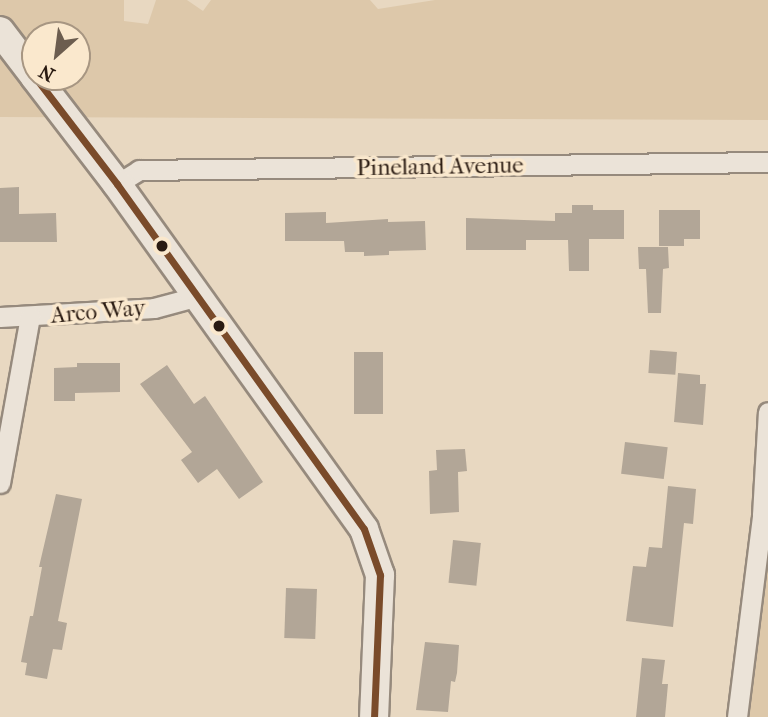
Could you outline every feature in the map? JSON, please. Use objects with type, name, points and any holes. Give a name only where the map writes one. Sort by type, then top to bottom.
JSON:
[{"type":"street","points":[[0,31],[21,59]]},
{"type":"street","points":[[46,91],[117,184],[195,297],[364,529],[380,575],[374,717]]},
{"type":"street","name":"Pineland Avenue","points":[[117,184],[138,170],[768,162]]},
{"type":"street","name":"Arco Way","points":[[0,317],[154,307],[195,297]]},
{"type":"street","points":[[0,483],[30,317]]},
{"type":"street","points":[[737,717],[765,515],[768,412]]},
{"type":"shaded area","points":[[0,0],[124,0],[124,21],[148,24],[156,0],[187,0],[203,11],[211,0],[370,0],[378,9],[435,0],[768,0],[768,120],[0,117]]},
{"type":"shaded area","points":[[768,546],[768,717],[749,717]]},
{"type":"building","points":[[19,187],[19,214],[56,213],[57,242],[0,242],[0,188]]},
{"type":"building","points":[[572,205],[593,205],[593,210],[624,210],[624,239],[589,239],[589,271],[569,271],[568,240],[526,240],[526,250],[466,250],[466,218],[555,221],[555,213],[572,213]]},
{"type":"building","points":[[659,210],[700,210],[700,239],[684,239],[684,246],[659,246]]},
{"type":"building","points":[[326,212],[326,223],[388,219],[388,222],[425,221],[426,250],[389,251],[389,255],[364,256],[364,252],[345,252],[344,241],[285,241],[285,213]]},
{"type":"building","points":[[638,247],[668,247],[669,268],[663,269],[661,313],[648,313],[646,269],[639,269]]},
{"type":"building","points":[[650,350],[677,352],[675,375],[648,373]]},
{"type":"building","points":[[354,352],[383,352],[383,414],[354,414]]},
{"type":"building","points":[[77,363],[120,363],[120,392],[75,393],[75,401],[54,401],[54,368],[77,367]]},
{"type":"building","points":[[167,365],[194,404],[205,396],[263,482],[239,499],[217,469],[198,483],[181,460],[192,452],[140,384]]},
{"type":"building","points":[[678,373],[700,375],[700,384],[706,384],[703,425],[674,422]]},
{"type":"building","points":[[625,442],[668,447],[664,479],[621,474]]},
{"type":"building","points":[[465,449],[467,471],[458,472],[459,512],[430,514],[429,471],[437,470],[436,450]]},
{"type":"building","points":[[668,486],[696,489],[693,524],[684,523],[673,627],[626,621],[633,566],[646,567],[649,547],[662,548]]},
{"type":"building","points":[[56,494],[82,499],[58,621],[67,623],[62,650],[53,649],[47,679],[25,675],[27,663],[21,662],[30,616],[33,616],[42,567],[39,567]]},
{"type":"building","points":[[453,540],[481,543],[476,586],[449,583]]},
{"type":"building","points":[[286,588],[317,589],[315,639],[284,638]]},
{"type":"building","points":[[425,642],[459,645],[457,673],[455,682],[451,681],[448,712],[416,710]]},
{"type":"building","points":[[642,658],[665,660],[662,684],[668,684],[665,717],[636,717]]},
{"type":"transit line","points":[[46,91],[117,184],[364,529],[380,575],[374,717]]}]
